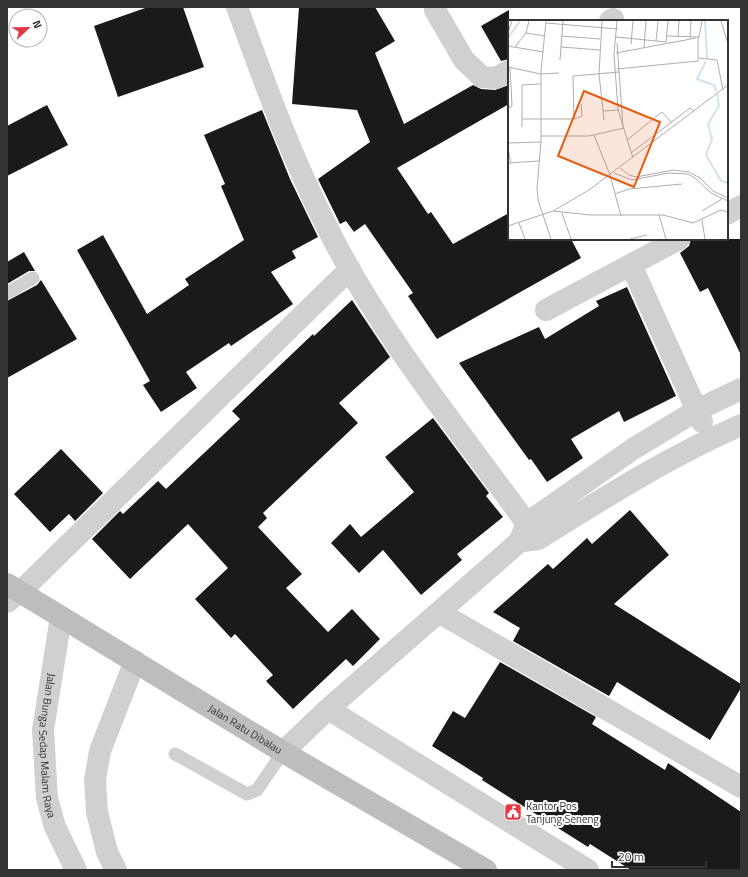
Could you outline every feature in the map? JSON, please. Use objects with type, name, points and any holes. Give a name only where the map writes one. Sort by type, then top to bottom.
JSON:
[{"type":"main road","name":"Jalan Ratu Dibalau","points":[[11,593],[61,617],[283,752],[486,870]]},
{"type":"street","points":[[237,7],[293,153],[327,227],[350,269],[413,370],[528,534]]},
{"type":"street","points":[[436,8],[464,60],[482,77],[496,78],[508,72]]},
{"type":"street","points":[[728,213],[741,206]]},
{"type":"street","points":[[546,310],[677,240]]},
{"type":"street","points":[[631,265],[710,439]]},
{"type":"street","points":[[11,593],[350,269]]},
{"type":"street","points":[[283,752],[328,709],[440,613],[528,534],[632,449],[697,410],[741,389]]},
{"type":"street","points":[[528,534],[629,483],[710,439],[741,426]]},
{"type":"street","points":[[440,613],[741,787]]},
{"type":"street","name":"Jalan Bunga Sedap Malam Raya","points":[[61,617],[43,730],[46,791],[55,827],[76,870]]},
{"type":"street","points":[[116,870],[107,852],[97,812],[95,780],[100,751],[135,661]]},
{"type":"street","points":[[328,709],[588,870]]},
{"type":"lane","points":[[7,293],[33,278]]},
{"type":"lane","points":[[175,754],[247,794],[257,790],[283,752]]},
{"type":"building","points":[[148,7],[183,7],[204,67],[118,97],[94,26]]},
{"type":"building","points":[[299,7],[375,7],[395,41],[375,53],[404,124],[473,85],[481,89],[495,90],[508,85],[508,105],[397,168],[428,214],[431,212],[453,244],[508,214],[508,240],[572,240],[581,258],[437,339],[408,296],[413,293],[365,224],[354,232],[346,221],[340,224],[318,179],[370,142],[357,110],[292,104]]},
{"type":"building","points":[[509,10],[508,59],[501,61],[481,26]]},
{"type":"building","points":[[47,105],[68,145],[7,176],[7,126]]},
{"type":"building","points":[[262,110],[290,179],[318,237],[292,251],[296,258],[271,272],[293,304],[231,346],[229,343],[186,372],[197,388],[161,412],[143,385],[150,381],[77,250],[103,235],[147,314],[189,285],[185,279],[244,240],[221,186],[225,184],[204,135]]},
{"type":"building","points":[[741,239],[741,355],[708,288],[700,292],[680,253],[689,246],[691,240]]},
{"type":"building","points":[[24,252],[35,271],[29,271],[7,284],[7,262]]},
{"type":"building","points":[[41,280],[77,339],[7,378],[7,301],[37,285]]},
{"type":"building","points":[[627,287],[676,396],[624,422],[619,411],[571,439],[583,458],[547,482],[531,459],[529,460],[459,363],[539,327],[545,339],[599,306],[596,301]]},
{"type":"building","points":[[352,300],[390,357],[339,403],[358,423],[263,513],[267,518],[258,527],[302,574],[286,588],[328,632],[352,609],[380,639],[353,666],[346,659],[293,709],[266,681],[273,675],[235,634],[231,638],[195,599],[228,568],[188,524],[130,579],[92,539],[120,511],[123,514],[158,481],[166,489],[240,419],[232,411],[313,334],[314,336]]},
{"type":"building","points":[[433,418],[489,493],[486,496],[503,517],[457,554],[462,560],[421,595],[383,550],[359,573],[331,543],[350,524],[361,537],[414,492],[385,457]]},
{"type":"building","points":[[61,449],[103,493],[75,521],[69,514],[50,532],[14,494]]},
{"type":"building","points":[[630,510],[669,555],[614,604],[741,684],[741,688],[710,740],[617,682],[609,696],[513,641],[520,628],[493,612],[548,564],[553,569],[587,538],[592,544]]},
{"type":"building","points":[[500,662],[596,717],[592,724],[665,770],[668,763],[741,812],[741,870],[631,870],[590,844],[588,847],[482,780],[483,778],[432,746],[453,711],[465,718]]},
{"type":"place","name":"Kantor Pos Tanjung Seneng","points":[[513,812]]}]
